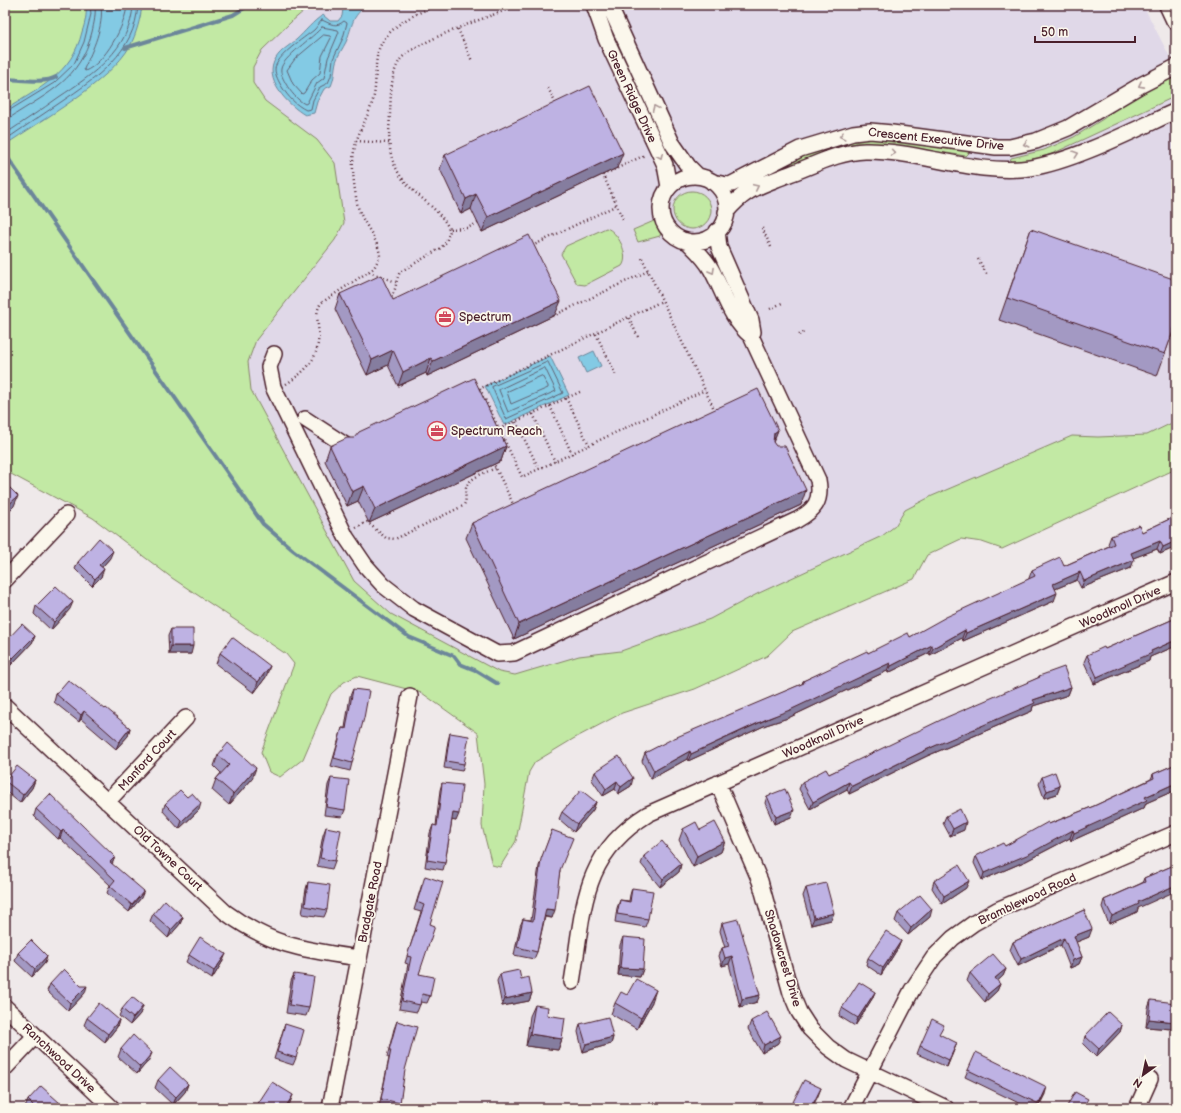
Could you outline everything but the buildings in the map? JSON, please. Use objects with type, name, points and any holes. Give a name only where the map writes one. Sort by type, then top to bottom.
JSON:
[{"type":"main road","points":[[1169,5],[1176,20]]},
{"type":"street","name":"Green Ridge Drive","points":[[594,5],[606,39],[664,165],[669,187]]},
{"type":"street","name":"Green Ridge Drive","points":[[609,5],[672,143],[683,160],[698,176]]},
{"type":"street","name":"Crescent Executive Drive","points":[[698,176],[712,182],[727,185],[732,184],[800,149],[852,133],[870,131],[892,132],[996,147],[1020,146],[1036,142],[1068,128],[1141,85],[1176,68]]},
{"type":"street","name":"Crescent Executive Drive","points":[[717,231],[724,220],[726,212],[738,198],[759,186],[845,154],[884,152],[990,170],[1030,168],[1082,152],[1176,111]]},
{"type":"street","points":[[274,354],[269,367],[275,390],[346,537],[364,565],[383,585],[414,609],[498,654],[514,653],[807,514],[814,508],[818,500],[818,480],[794,445],[751,336],[739,324],[705,260],[687,241],[671,232],[662,217],[662,201],[669,187],[682,178],[698,176]]},
{"type":"street","points":[[712,182],[723,194],[726,212]]},
{"type":"street","points":[[687,241],[705,239],[717,231],[719,247],[751,320],[753,332],[751,336]]},
{"type":"street","points":[[306,419],[345,445]]},
{"type":"street","points":[[5,580],[66,515]]},
{"type":"street","name":"Woodknoll Drive","points":[[572,982],[588,889],[594,869],[607,848],[629,825],[648,814],[1176,582]]},
{"type":"street","name":"Bradgate Road","points":[[330,1108],[410,696]]},
{"type":"street","name":"Old Towne Court","points":[[5,706],[226,912],[243,925],[263,936],[284,944],[359,958]]},
{"type":"street","name":"Manford Court","points":[[107,802],[186,718]]},
{"type":"street","name":"Shadowcrest Drive","points":[[718,783],[760,882],[791,993],[799,1012],[810,1029],[828,1048],[846,1060],[946,1108]]},
{"type":"street","name":"Bramblewood Road","points":[[851,1108],[918,979],[934,957],[953,938],[974,923],[997,910],[1176,833]]},
{"type":"street","name":"Ranchwood Drive","points":[[5,1008],[112,1108]]},
{"type":"street","points":[[5,1068],[35,1036]]},
{"type":"street","points":[[1137,1108],[1150,1079]]},
{"type":"path","points":[[275,390],[301,373],[312,361],[319,339],[317,312],[320,303],[369,272],[374,268],[380,256],[376,243],[361,218],[357,204],[353,159],[356,141],[373,100],[376,65],[381,45],[395,29],[409,18],[442,5]]},
{"type":"path","points":[[386,302],[393,296],[400,272],[404,268],[441,248],[449,236],[449,229],[443,220],[400,175],[394,162],[389,143],[391,95],[396,67],[400,60],[412,50],[458,29],[520,5]]},
{"type":"path","points":[[458,29],[472,61]]},
{"type":"path","points":[[548,88],[557,106]]},
{"type":"path","points":[[356,141],[389,143]]},
{"type":"path","points":[[623,219],[603,175],[648,154]]},
{"type":"path","points":[[531,246],[617,205]]},
{"type":"path","points":[[449,229],[456,230],[467,228],[478,223]]},
{"type":"path","points":[[762,228],[771,247]]},
{"type":"path","points":[[642,258],[716,414]]},
{"type":"path","points":[[978,259],[987,275]]},
{"type":"path","points":[[548,319],[648,271]]},
{"type":"path","points":[[369,272],[396,282]]},
{"type":"path","points":[[474,390],[480,389],[662,301]]},
{"type":"path","points":[[770,309],[782,303]]},
{"type":"path","points":[[629,318],[639,339]]},
{"type":"path","points":[[798,335],[804,332]]},
{"type":"path","points":[[596,334],[616,375]]},
{"type":"path","points":[[480,389],[522,477],[705,390]]},
{"type":"path","points":[[499,429],[582,391]]},
{"type":"path","points":[[566,398],[589,446]]},
{"type":"path","points":[[550,406],[572,454]]},
{"type":"path","points":[[532,414],[555,462]]},
{"type":"path","points":[[516,422],[539,469]]},
{"type":"path","points":[[497,440],[503,437]]},
{"type":"path","points":[[491,458],[514,507]]},
{"type":"path","points":[[367,522],[386,538],[395,538],[462,506],[466,502],[466,489],[469,483],[496,468]]},
{"type":"shaded area","points":[[183,5],[1143,5],[1176,69],[1176,439],[525,733],[5,467]]},
{"type":"green space","points":[[5,5],[311,5],[262,50],[253,67],[253,83],[265,101],[317,140],[335,163],[344,223],[335,240],[256,340],[248,362],[251,390],[354,581],[391,614],[499,672],[515,675],[579,656],[621,651],[710,619],[757,594],[882,536],[895,526],[905,510],[932,496],[1072,436],[1098,437],[1147,435],[1176,421],[1176,469],[1002,549],[982,542],[961,539],[927,555],[914,579],[792,632],[767,656],[695,689],[622,713],[573,739],[535,762],[529,772],[516,841],[500,867],[492,865],[482,826],[484,784],[478,733],[422,693],[357,676],[344,682],[331,694],[303,759],[280,777],[269,772],[261,752],[294,664],[286,654],[172,578],[93,518],[11,474],[5,474]]},
{"type":"green space","points":[[614,31],[665,143],[662,145],[610,32]]},
{"type":"green space","points":[[1176,76],[1176,96],[1054,153],[1037,159],[1014,164],[1010,161],[1011,158],[1044,150],[1074,137],[1103,119],[1129,99]]},
{"type":"green space","points":[[859,139],[886,139],[966,150],[969,153],[966,156],[892,145],[873,144],[746,182],[801,157],[829,147]]},
{"type":"green space","points":[[688,191],[696,191],[708,200],[711,210],[708,220],[702,226],[696,229],[688,229],[676,220],[673,214],[673,206],[682,194]]},
{"type":"green space","points":[[654,221],[661,232],[660,236],[638,242],[633,230]]},
{"type":"green space","points":[[606,228],[615,234],[622,244],[625,256],[622,266],[585,285],[577,284],[561,254],[566,246]]},
{"type":"water","points":[[86,5],[142,5],[138,26],[130,46],[120,60],[91,87],[55,113],[5,145],[5,110],[42,87],[71,59],[77,47],[84,25]]},
{"type":"water","points":[[340,5],[367,5],[355,17],[346,42],[337,59],[331,86],[324,89],[317,102],[314,113],[305,115],[291,105],[279,91],[272,74],[273,66],[280,53],[296,40],[319,17],[323,15],[330,21],[338,21],[342,16],[343,9]]},
{"type":"water","points":[[594,351],[601,366],[586,373],[579,358]]},
{"type":"water","points":[[550,356],[569,395],[504,425],[485,386]]},
{"type":"waterway","points":[[125,48],[233,15],[249,5]]},
{"type":"waterway","points":[[5,79],[38,81],[56,77]]},
{"type":"waterway","points":[[5,154],[263,524],[293,550],[409,637],[454,656],[460,664],[475,670],[498,684]]},
{"type":"place","name":"Spectrum","points":[[445,317]]},
{"type":"place","name":"Spectrum Reach","points":[[437,431]]}]
